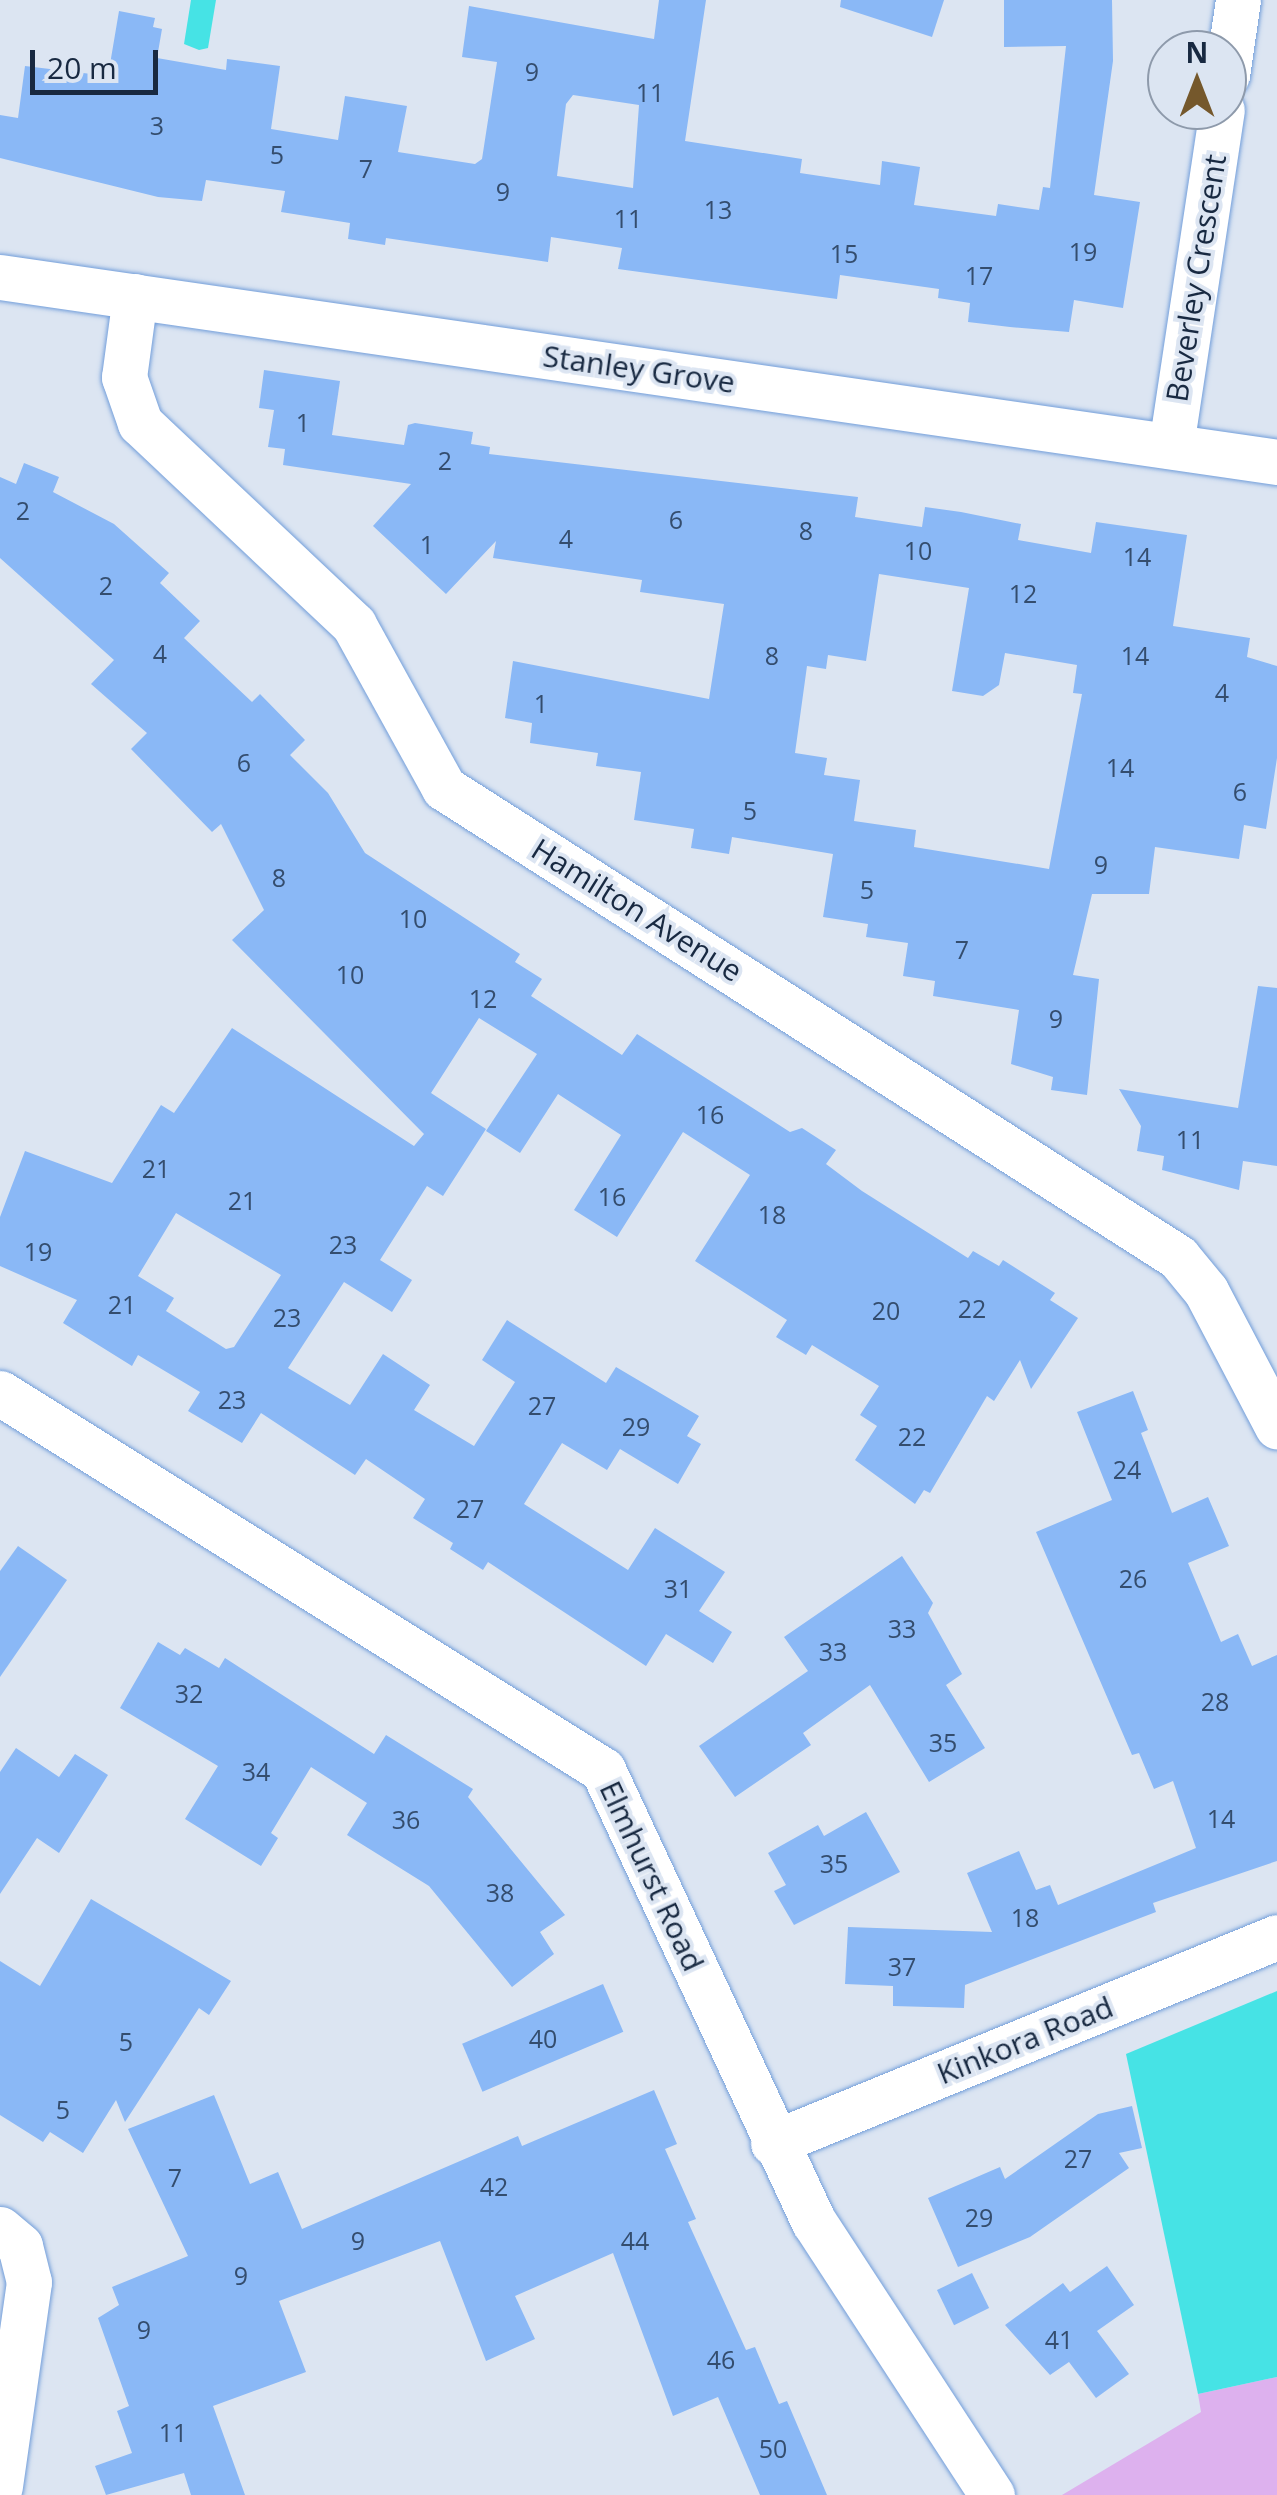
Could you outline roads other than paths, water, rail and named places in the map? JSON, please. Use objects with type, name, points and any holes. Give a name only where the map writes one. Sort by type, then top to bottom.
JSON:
[{"type":"street","points":[[1234,30],[1238,0]]},
{"type":"street","name":"Beverley Crescent","points":[[1170,446],[1219,130]]},
{"type":"street","name":"Stanley Grove","points":[[0,276],[1277,462]]},
{"type":"street","name":"Hamilton Avenue","points":[[135,296],[124,376],[140,424],[354,625],[444,788],[1178,1257],[1206,1291],[1277,1426]]},
{"type":"street","name":"Elmhurst Road","points":[[0,1393],[603,1770],[772,2143],[814,2222],[992,2495]]},
{"type":"street","name":"Kinkora Road","points":[[772,2143],[1277,1937]]},
{"type":"street","points":[[0,2229],[20,2246],[29,2282],[0,2487]]},
{"type":"water","points":[[191,0],[216,0],[208,48],[199,50],[184,44]]},
{"type":"water","points":[[1277,1991],[1277,2377],[1198,2394],[1126,2054]]}]
